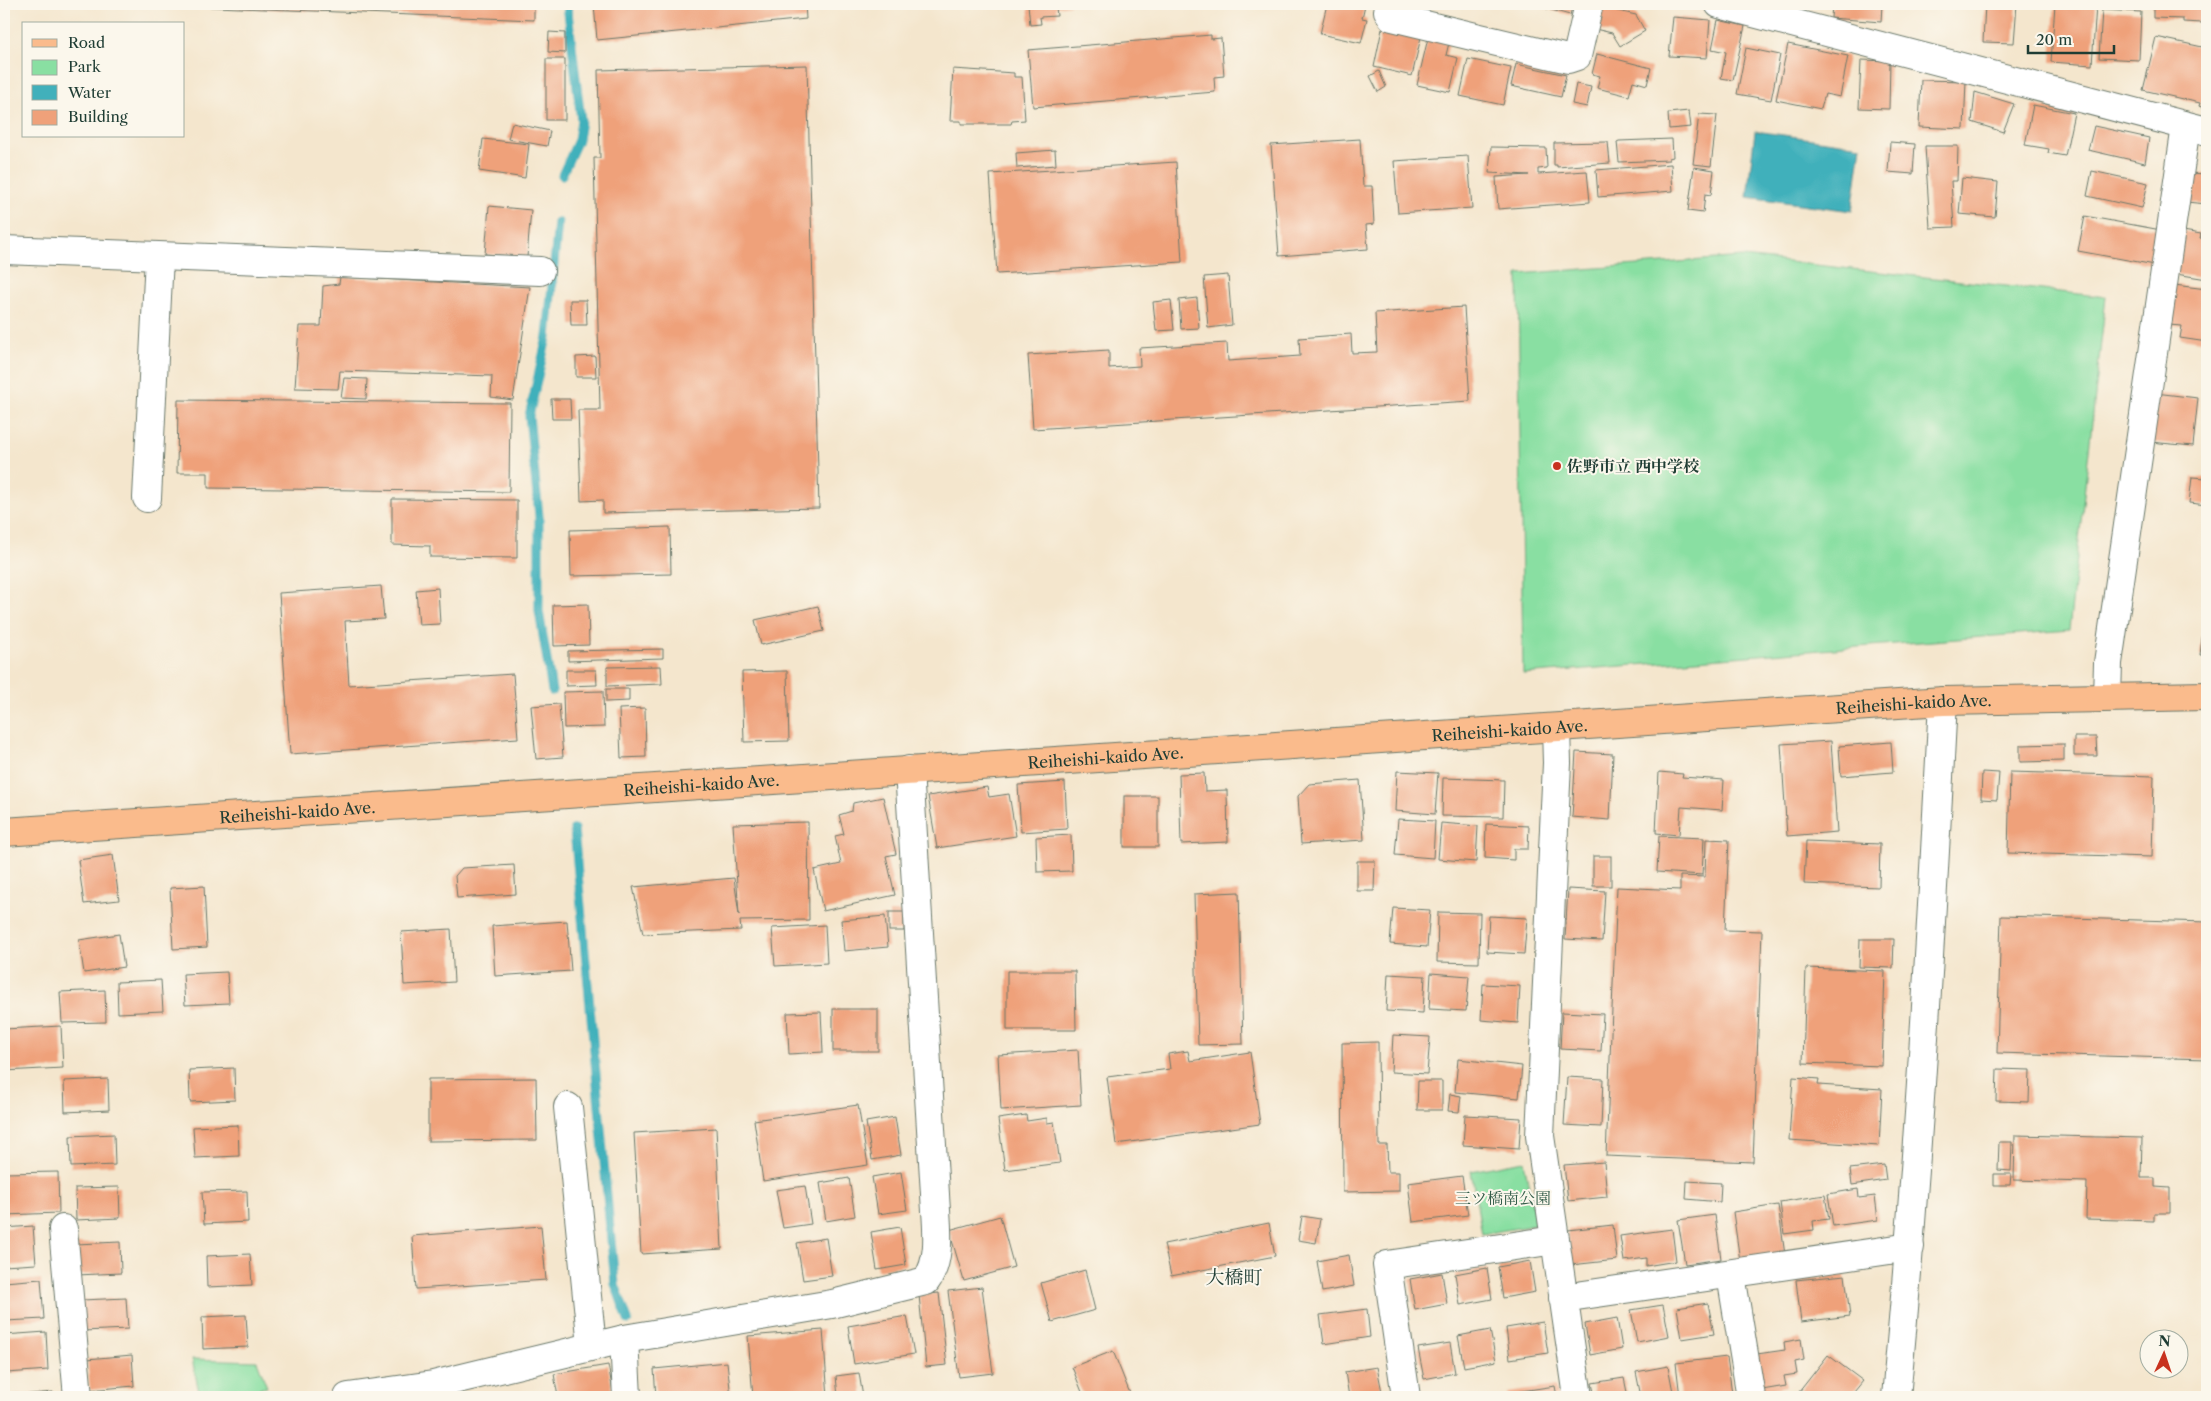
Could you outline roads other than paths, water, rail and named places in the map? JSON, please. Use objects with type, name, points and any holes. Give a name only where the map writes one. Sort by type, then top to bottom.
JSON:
[{"type":"main road","name":"Reiheishi-kaido Ave.","points":[[4,832],[1943,701],[2207,696]]},
{"type":"street","points":[[1390,4],[1388,11],[1392,17],[1568,59],[1577,56],[1589,4]]},
{"type":"street","points":[[1719,4],[2197,129],[2108,663],[2107,697]]},
{"type":"street","points":[[4,250],[540,271]]},
{"type":"street","points":[[147,498],[159,257]]},
{"type":"street","points":[[1896,1397],[1910,1247],[1932,931],[1943,701]]},
{"type":"street","points":[[1556,728],[1557,763],[1540,1136],[1578,1397]]},
{"type":"street","points":[[348,1397],[434,1385],[624,1339],[832,1304],[926,1280],[933,1272],[936,1261],[935,1194],[909,770]]},
{"type":"street","points":[[568,1107],[592,1346]]},
{"type":"street","points":[[63,1229],[78,1397]]},
{"type":"street","points":[[1406,1397],[1387,1265],[1555,1240]]},
{"type":"street","points":[[1563,1298],[1731,1275],[1910,1247]]},
{"type":"street","points":[[1731,1275],[1751,1397]]},
{"type":"street","points":[[624,1339],[628,1397]]},
{"type":"water","points":[[1755,131],[1861,146],[1852,211],[1747,197]]},
{"type":"waterway","points":[[562,175],[578,140],[581,120],[567,4]]},
{"type":"waterway","points":[[552,691],[539,611],[539,516],[529,416],[547,337],[558,222]]},
{"type":"waterway","points":[[574,829],[615,1284],[628,1320]]},
{"type":"place","name":"佐野市立 西中学校","points":[[1557,466]]},
{"type":"district","name":"大橋町","points":[[1234,1277]]},
{"type":"park label","name":"三ツ橋南公園","points":[[1503,1198]]}]
